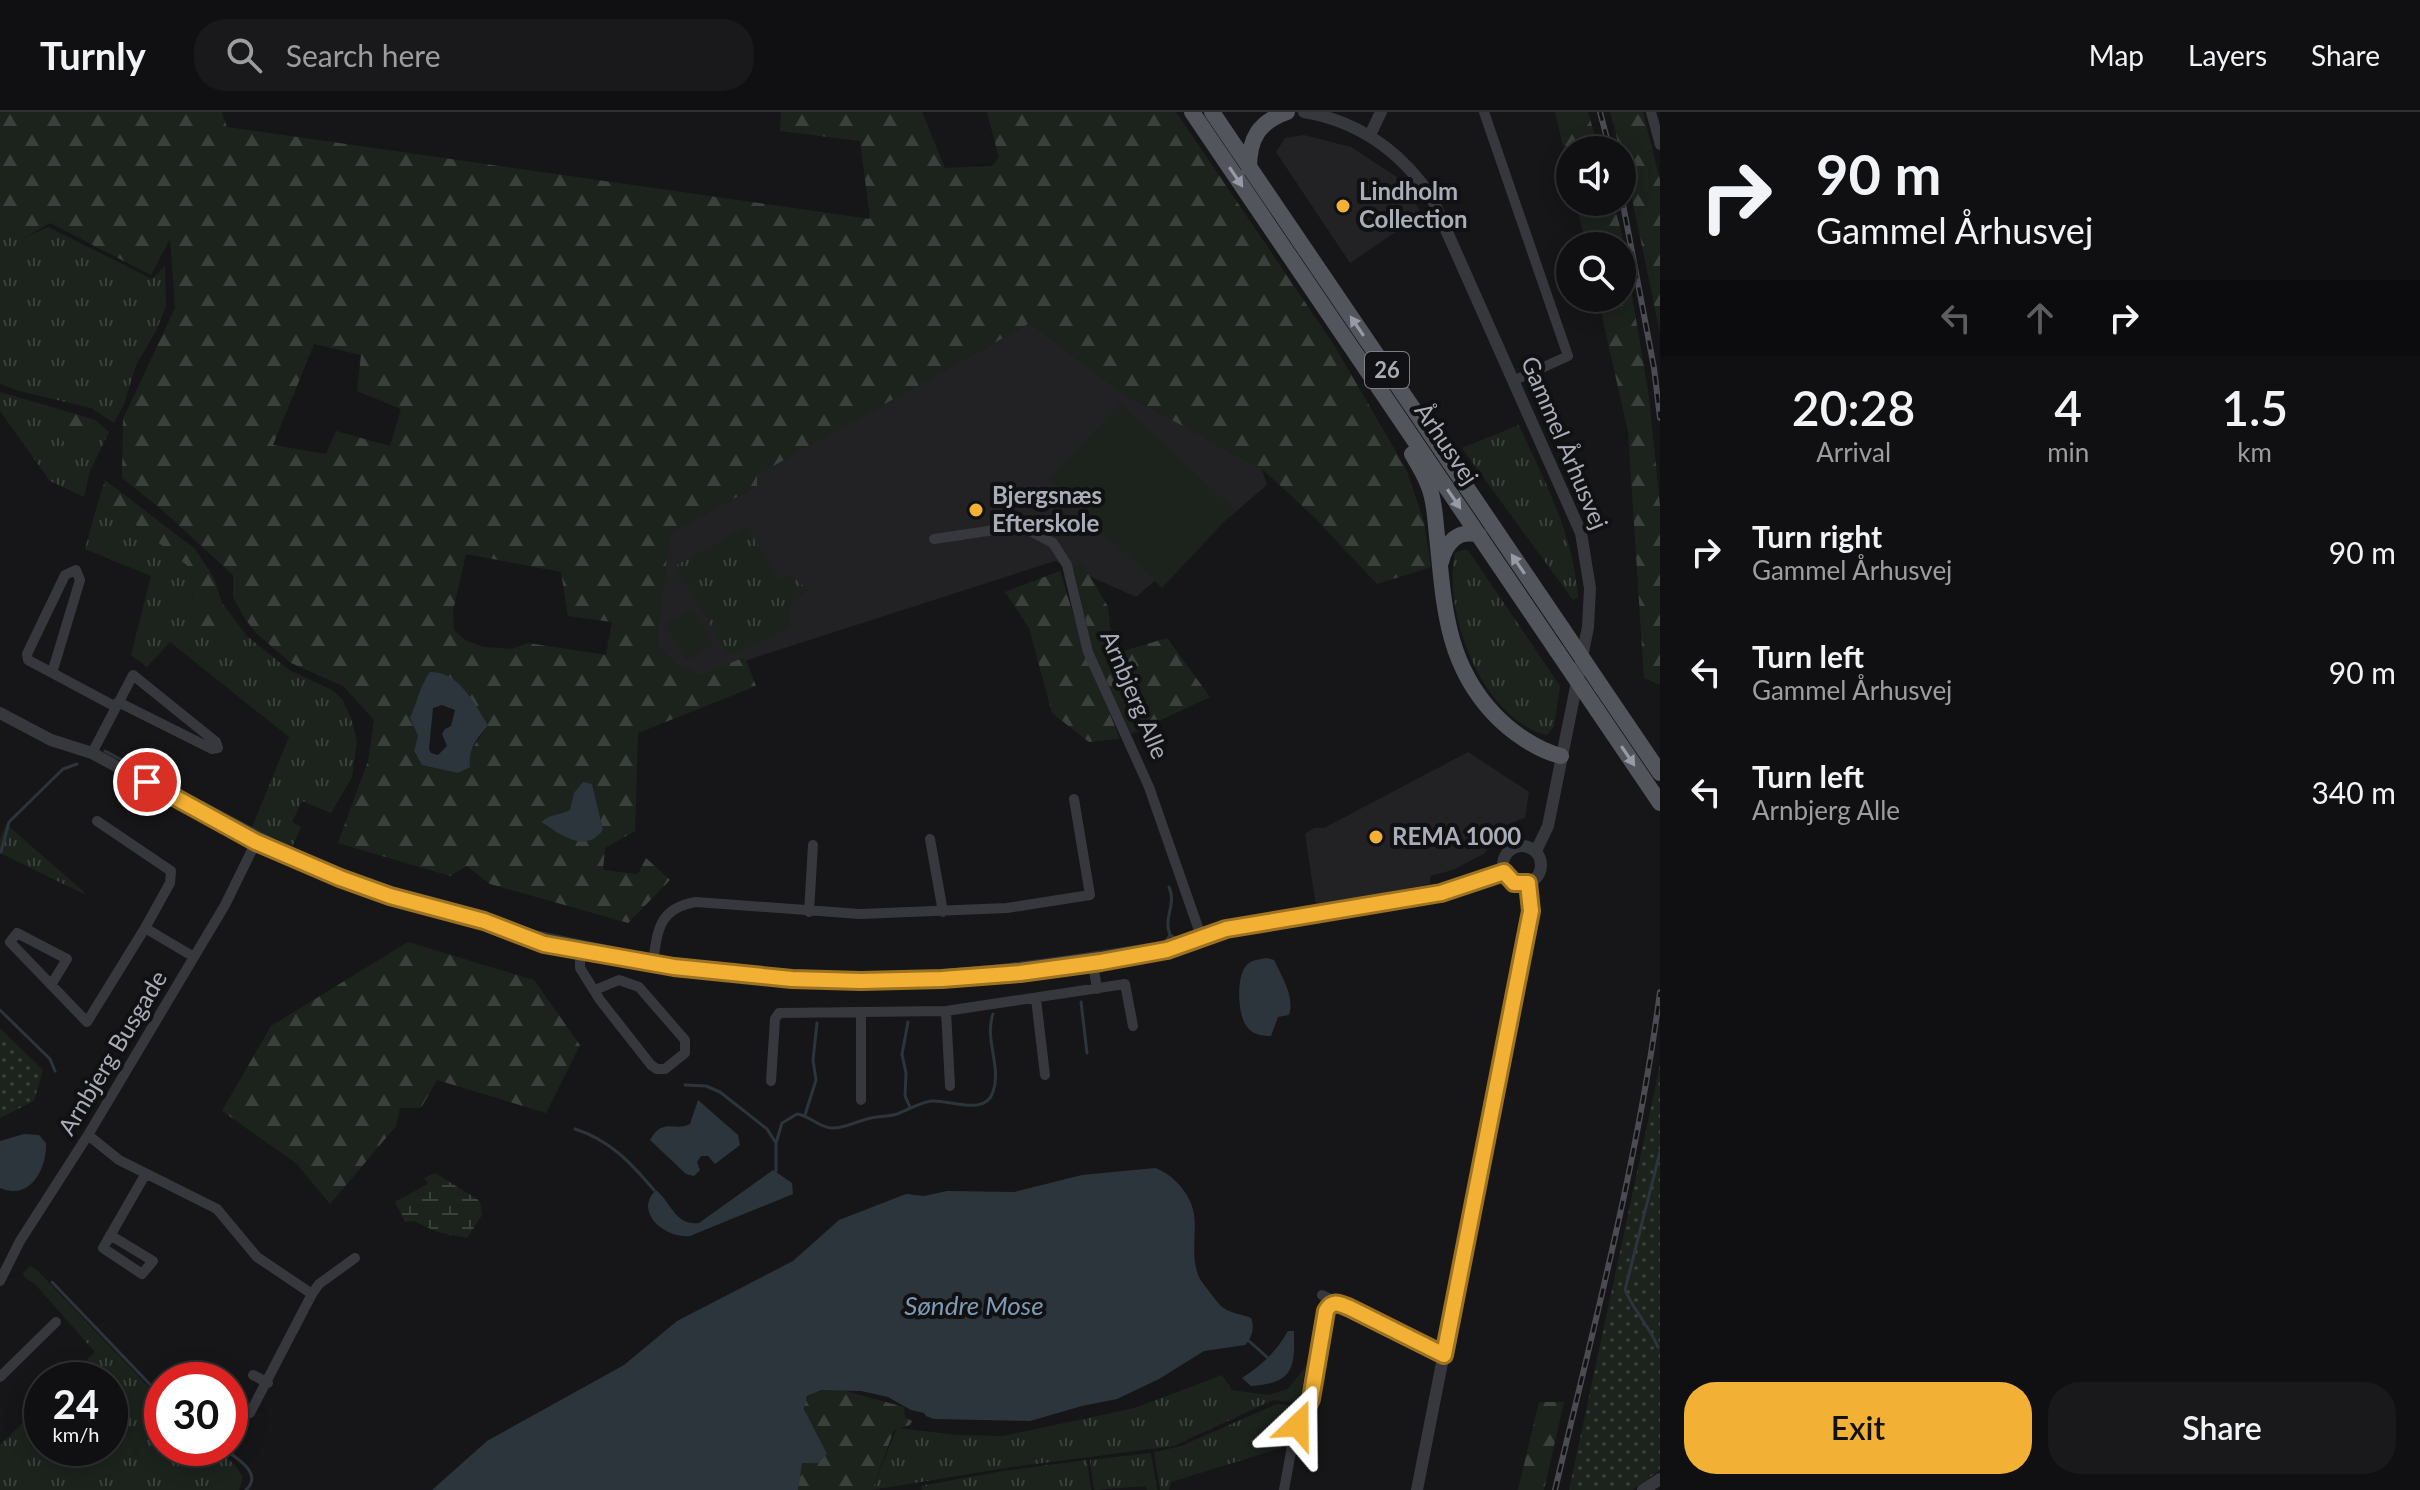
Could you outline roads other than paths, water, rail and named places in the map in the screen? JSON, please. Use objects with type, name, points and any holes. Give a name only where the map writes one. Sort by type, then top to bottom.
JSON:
[{"type":"main road","name":"Århusvej","points":[[1192,112],[1660,803]]},
{"type":"main road","name":"Århusvej","points":[[1212,112],[1660,773]]},
{"type":"main road","points":[[1249,168],[1250,148],[1259,128],[1268,120],[1287,112]]},
{"type":"main road","points":[[1347,341],[1425,475],[1433,501],[1451,640],[1474,691],[1511,730],[1550,753],[1561,756]]},
{"type":"main road","points":[[1441,564],[1452,540],[1465,533],[1479,535]]},
{"type":"street","name":"Gammel Århusvej","points":[[1304,112],[1334,119],[1370,135],[1415,172],[1431,196],[1585,545],[1590,588],[1588,627],[1548,826],[1536,851]]},
{"type":"street","points":[[1370,135],[1381,112]]},
{"type":"street","points":[[1484,112],[1568,356],[1513,381]]},
{"type":"street","points":[[1651,112],[1660,145]]},
{"type":"street","name":"Arnbjerg Alle","points":[[934,539],[1021,526],[1053,543],[1067,565],[1088,652],[1149,787],[1201,936]]},
{"type":"street","points":[[52,673],[80,580],[76,570],[65,575],[27,654],[28,660],[52,673],[117,704],[212,749],[218,748],[216,742],[133,675],[117,704],[92,753]]},
{"type":"street","points":[[0,713],[51,740],[92,753],[256,842],[390,896],[484,921],[544,944],[733,975],[861,981],[1020,973],[1167,950],[1226,929],[1441,893],[1504,872]]},
{"type":"street","points":[[653,964],[660,927],[671,911],[696,902],[860,914],[1007,908],[1090,895],[1074,799]]},
{"type":"street","points":[[51,985],[67,959],[17,933],[10,942],[51,985],[87,1022],[170,883],[171,871],[97,821]]},
{"type":"street","points":[[930,839],[943,912]]},
{"type":"street","name":"Arnbjerg Busgade","points":[[0,1281],[20,1241],[88,1135],[194,957],[256,842]]},
{"type":"street","points":[[809,912],[813,845]]},
{"type":"street","points":[[1519,845],[1536,851],[1541,867],[1537,877],[1528,883],[1514,883],[1504,872],[1503,860],[1509,850],[1519,845]]},
{"type":"street","points":[[1417,1490],[1531,911],[1528,883]]},
{"type":"street","points":[[145,928],[194,957]]},
{"type":"street","points":[[580,951],[580,968],[600,1000],[651,1065],[665,1069],[685,1053],[685,1040],[639,987],[619,980],[595,990]]},
{"type":"street","points":[[1093,963],[1097,989]]},
{"type":"street","points":[[771,1081],[775,1019],[779,1013],[946,1011],[1125,984],[1133,1026]]},
{"type":"street","points":[[1036,999],[1045,1075]]},
{"type":"street","points":[[946,1011],[950,1086]]},
{"type":"street","points":[[861,1012],[861,1100]]},
{"type":"street","points":[[88,1135],[119,1160],[145,1175],[217,1209],[257,1257],[312,1294]]},
{"type":"street","points":[[110,1235],[153,1261],[142,1274],[103,1248],[110,1235],[145,1175]]},
{"type":"street","points":[[250,1413],[312,1294],[319,1284],[355,1258]]},
{"type":"street","points":[[1322,1295],[1444,1355]]},
{"type":"street","points":[[1284,1490],[1295,1430],[1311,1399],[1326,1311],[1337,1302]]},
{"type":"street","points":[[2,1373],[56,1322]]},
{"type":"street","points":[[253,1375],[268,1383]]},
{"type":"street","points":[[1643,1490],[1660,1479]]},
{"type":"water","points":[[430,672],[440,673],[458,683],[488,725],[472,749],[470,767],[458,773],[422,765],[414,751],[418,736],[410,718]],"holes":[[[442,705],[455,710],[451,726],[442,734],[447,746],[438,755],[431,753],[433,708]]]},
{"type":"water","points":[[583,782],[592,784],[603,830],[589,841],[565,837],[541,822],[570,810],[574,793]]},
{"type":"water","points":[[1267,958],[1274,960],[1290,1001],[1289,1015],[1278,1017],[1271,1036],[1256,1034],[1248,1028],[1239,995],[1244,968],[1251,962]]},
{"type":"water","points":[[698,1100],[738,1135],[740,1145],[715,1164],[708,1156],[701,1156],[697,1162],[700,1170],[694,1176],[686,1174],[650,1140],[664,1127],[690,1124]]},
{"type":"water","points":[[24,1134],[39,1135],[46,1143],[40,1172],[35,1180],[20,1190],[0,1188],[0,1141]]},
{"type":"water","name":"Søndre Mose","points":[[1155,1168],[1168,1175],[1189,1199],[1195,1222],[1195,1261],[1200,1279],[1224,1308],[1251,1318],[1252,1332],[1245,1345],[1204,1351],[1159,1379],[1117,1399],[1030,1421],[934,1419],[888,1397],[861,1391],[822,1390],[807,1396],[804,1409],[827,1454],[818,1463],[802,1463],[798,1490],[432,1490],[487,1441],[624,1365],[677,1321],[793,1261],[839,1220],[906,1194],[1014,1192],[1082,1175]]},
{"type":"water","points":[[773,1170],[792,1183],[793,1194],[690,1236],[680,1236],[662,1229],[650,1215],[650,1198],[656,1190],[684,1221],[699,1223]]},
{"type":"water","points":[[1288,1331],[1294,1331],[1294,1355],[1289,1372],[1276,1381],[1251,1386],[1242,1378],[1268,1358]]},
{"type":"waterway","points":[[105,751],[287,847]]},
{"type":"waterway","points":[[1,852],[9,822],[63,769],[77,764]]},
{"type":"waterway","points":[[304,855],[383,886],[439,902]]},
{"type":"waterway","points":[[1169,887],[1172,899],[1168,922],[1170,935]]},
{"type":"waterway","points":[[456,907],[492,915],[532,931],[648,955]]},
{"type":"waterway","points":[[664,958],[786,970],[897,973],[1047,960],[1158,943],[1166,941],[1170,935],[1175,938]]},
{"type":"waterway","points":[[1081,1002],[1087,1053]]},
{"type":"waterway","points":[[0,1010],[50,1059],[55,1071]]},
{"type":"waterway","points":[[776,1143],[782,1123],[797,1114],[836,1128],[897,1114],[931,1101],[982,1104],[989,1099],[995,1082],[990,1033],[993,1014]]},
{"type":"waterway","points":[[908,1022],[902,1054],[906,1073],[905,1096],[910,1107]]},
{"type":"waterway","points":[[805,1115],[816,1080],[813,1060],[817,1023]]},
{"type":"waterway","points":[[685,1085],[706,1086],[720,1092],[767,1129],[776,1143],[776,1171]]},
{"type":"waterway","points":[[575,1129],[609,1146],[654,1190]]},
{"type":"waterway","points":[[1658,1347],[1625,1290],[1660,1152]]},
{"type":"waterway","points":[[52,1282],[144,1378]]},
{"type":"waterway","points":[[1249,1341],[1268,1358]]},
{"type":"waterway","points":[[246,1466],[252,1478],[246,1490]]},
{"type":"railway","points":[[1600,112],[1606,136]]},
{"type":"railway","points":[[1625,216],[1654,368],[1660,418]]},
{"type":"railway","points":[[1555,1490],[1627,1180],[1660,992]]},
{"type":"place","name":"Lindholm Collection","points":[[1343,206]]},
{"type":"place","name":"Bjergsnæs Efterskole","points":[[976,510]]},
{"type":"place","name":"REMA 1000","points":[[1376,837]]}]
